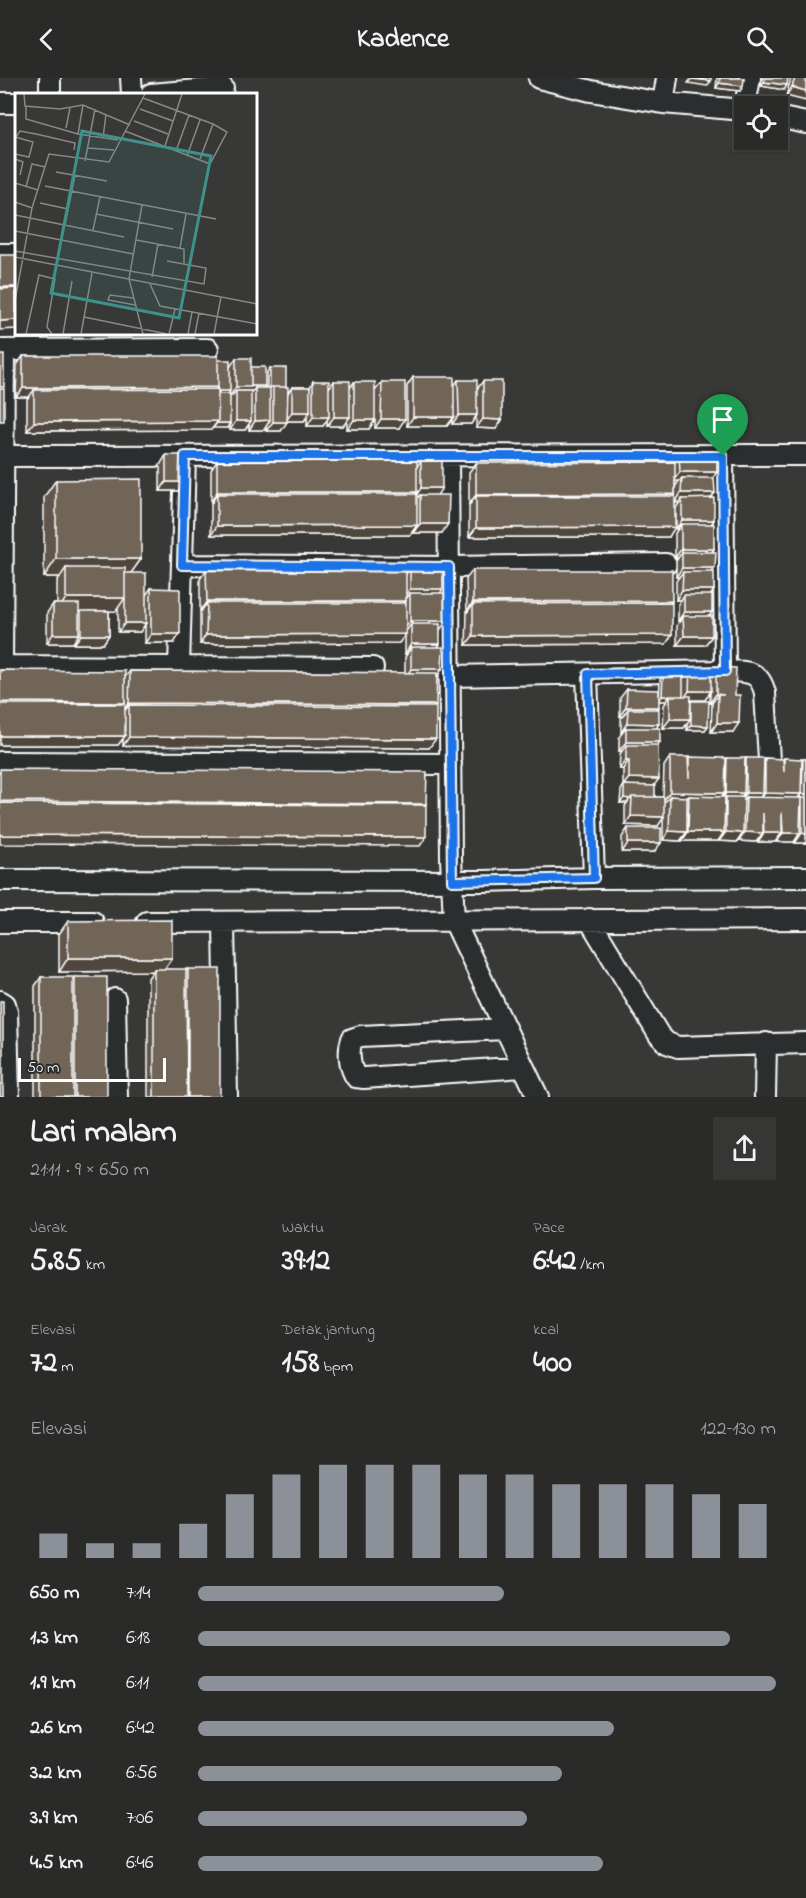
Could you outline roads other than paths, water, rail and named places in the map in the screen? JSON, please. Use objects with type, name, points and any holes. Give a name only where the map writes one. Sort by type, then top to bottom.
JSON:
[{"type":"street","points":[[131,78],[132,93]]},
{"type":"street","points":[[539,78],[592,85],[663,103],[734,107]]},
{"type":"street","points":[[663,103],[667,78]]},
{"type":"street","points":[[747,96],[750,78]]},
{"type":"street","points":[[161,93],[225,87]]},
{"type":"street","points":[[788,119],[806,123]]},
{"type":"street","points":[[208,349],[2,350],[1,666],[373,668]]},
{"type":"street","points":[[1,456],[806,455]]},
{"type":"street","points":[[179,667],[185,456]]},
{"type":"street","points":[[448,456],[454,921],[538,1097]]},
{"type":"street","points":[[723,456],[725,671]]},
{"type":"street","points":[[182,565],[449,567],[666,564]]},
{"type":"street","points":[[450,676],[725,671],[752,673],[762,682],[778,760],[745,760]]},
{"type":"street","points":[[588,674],[594,878]]},
{"type":"street","points":[[0,762],[451,764]]},
{"type":"street","points":[[0,880],[452,881],[806,877]]},
{"type":"street","points":[[589,919],[659,1035],[667,1043],[678,1047],[806,1043]]},
{"type":"street","points":[[130,922],[806,919]]},
{"type":"street","points":[[0,922],[106,922]]},
{"type":"street","points":[[224,923],[227,1097]]},
{"type":"street","points":[[115,999],[117,1097]]},
{"type":"street","points":[[0,1001],[5,1004],[7,1012],[9,1097]]},
{"type":"street","points":[[505,1029],[361,1036],[352,1039],[349,1046],[352,1071],[356,1077],[364,1078],[523,1067]]},
{"type":"street","points":[[765,1097],[766,1043]]}]
